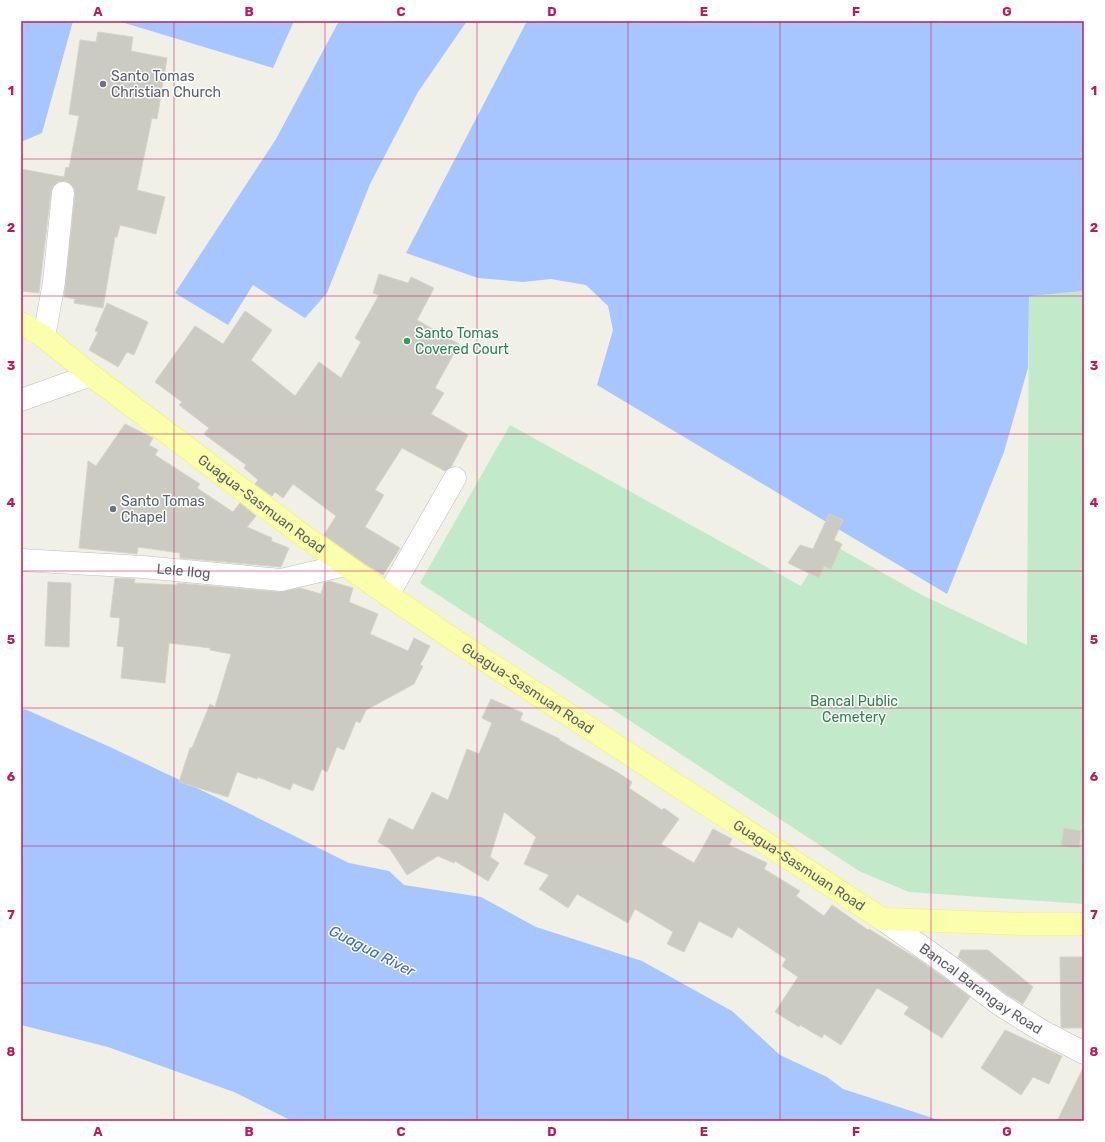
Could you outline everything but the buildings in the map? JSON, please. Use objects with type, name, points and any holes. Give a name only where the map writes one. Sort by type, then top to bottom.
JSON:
[{"type":"main road","name":"Guagua-Sasmuan Road","points":[[21,324],[44,337],[91,375],[301,534],[388,595],[474,653],[882,919]]},
{"type":"main road","points":[[882,919],[1024,924],[1084,924]]},
{"type":"street","points":[[44,337],[54,282],[63,193]]},
{"type":"street","points":[[21,400],[91,375]]},
{"type":"street","points":[[388,595],[455,478]]},
{"type":"street","name":"Lele Ilog","points":[[21,560],[143,567],[281,580],[345,565]]},
{"type":"street","name":"Bancal Barangay Road","points":[[882,919],[1000,1004],[1042,1032],[1084,1053]]},
{"type":"green space","name":"Bancal Public Cemetery","points":[[1084,291],[1084,904],[909,892],[859,871],[420,583],[510,425],[801,586],[828,542],[922,595],[1027,645],[1029,296]]},
{"type":"water","points":[[21,21],[73,21],[42,133],[21,142]]},
{"type":"water","points":[[118,21],[294,21],[273,68]]},
{"type":"water","points":[[339,21],[467,21],[418,92],[370,184],[327,293],[305,318],[253,285],[228,325],[175,293],[276,139]]},
{"type":"water","points":[[527,21],[1084,21],[1084,291],[1029,296],[1028,368],[1004,452],[947,594],[597,385],[613,330],[608,306],[586,285],[551,279],[523,282],[478,278],[406,253]]},
{"type":"water","name":"Guagua River","points":[[21,709],[27,710],[110,747],[349,863],[389,871],[404,885],[481,897],[536,927],[642,961],[732,1011],[780,1055],[827,1077],[843,1089],[942,1121],[292,1121],[234,1092],[108,1047],[21,1025]]},
{"type":"place","name":"Santo Tomas Christian Church","points":[[103,84]]},
{"type":"place","name":"Santo Tomas Covered Court","points":[[407,341]]},
{"type":"place","name":"Santo Tomas Chapel","points":[[113,509]]}]
